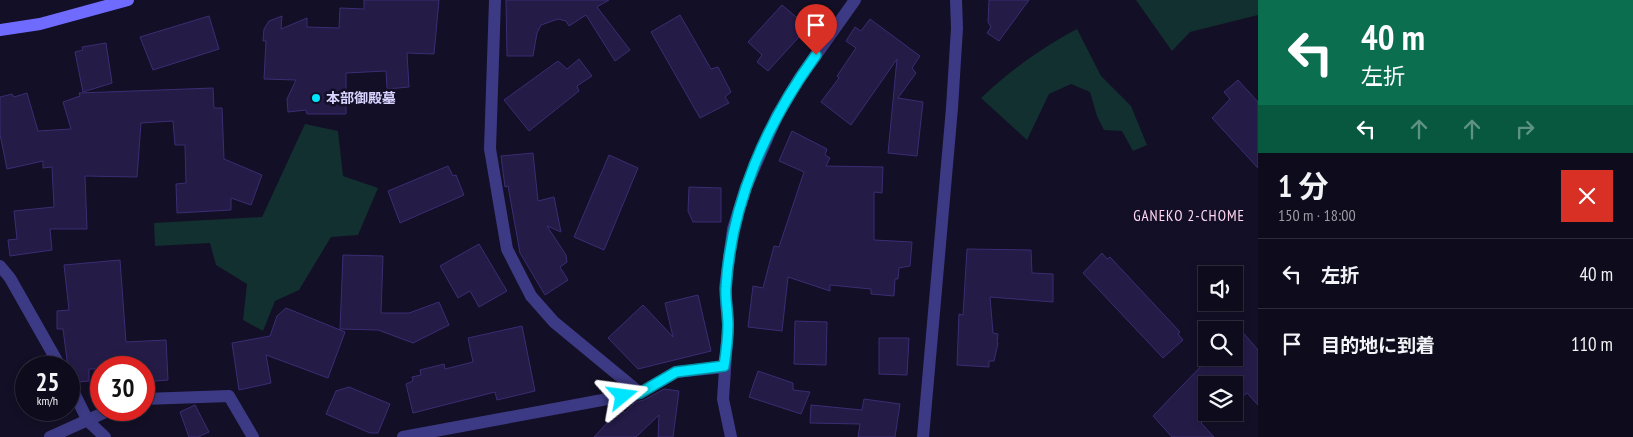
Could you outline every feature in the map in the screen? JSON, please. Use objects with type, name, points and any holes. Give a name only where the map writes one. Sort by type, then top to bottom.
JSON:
[{"type":"main road","points":[[0,30],[40,24],[128,0]]},
{"type":"street","points":[[496,0],[492,35],[490,149],[506,249],[531,296],[554,322],[640,393]]},
{"type":"street","points":[[731,437],[723,399],[728,326],[726,288],[733,229],[746,187],[777,116],[798,79],[855,0]]},
{"type":"street","points":[[923,437],[952,108],[957,28],[956,0]]},
{"type":"street","points":[[0,266],[10,278],[54,356]]},
{"type":"street","points":[[403,437],[640,393],[676,372],[724,366]]},
{"type":"street","points":[[155,399],[229,396],[253,437]]},
{"type":"street","points":[[80,405],[88,421],[105,437]]},
{"type":"street","points":[[50,437],[88,421]]},
{"type":"green space","points":[[1136,0],[1258,0],[1258,15],[1190,32],[1172,51]]},
{"type":"green space","points":[[1077,29],[1101,76],[1131,106],[1147,145],[1133,151],[1122,131],[1104,130],[1097,116],[1090,92],[1071,84],[1049,94],[1027,140],[981,98],[1027,60]]},
{"type":"green space","points":[[305,124],[338,131],[343,176],[378,188],[358,235],[331,237],[299,290],[275,301],[263,331],[243,320],[247,284],[216,265],[210,243],[155,246],[154,223],[262,217]]},
{"type":"building","points":[[364,0],[439,0],[434,54],[407,53],[409,87],[387,89],[386,71],[346,73],[346,114],[307,114],[306,110],[288,112],[287,99],[296,80],[264,79],[266,41],[263,41],[264,29],[269,21],[282,16],[281,29],[307,18],[307,27],[339,28],[340,8],[364,9]]},
{"type":"building","points":[[506,0],[609,0],[597,7],[630,50],[615,61],[586,15],[569,26],[566,21],[558,19],[541,25],[537,33],[533,56],[507,56]]},
{"type":"building","points":[[989,0],[1029,0],[999,41],[987,33],[991,27],[988,22]]},
{"type":"building","points":[[782,5],[808,27],[768,71],[757,62],[762,55],[748,42]]},
{"type":"building","points":[[680,15],[711,69],[718,67],[731,92],[725,97],[729,103],[700,118],[651,32]]},
{"type":"building","points":[[209,16],[219,49],[153,70],[140,37]]},
{"type":"building","points":[[870,19],[920,56],[912,68],[916,73],[898,98],[923,102],[917,156],[888,153],[897,59],[851,125],[821,102],[839,78],[837,76],[856,48],[846,41],[855,27],[861,31]]},
{"type":"building","points":[[106,43],[112,83],[83,92],[75,52],[83,50],[82,47]]},
{"type":"building","points":[[579,59],[592,76],[577,86],[579,91],[529,131],[504,100],[558,61],[567,69]]},
{"type":"building","points":[[1238,80],[1258,102],[1258,168],[1212,118],[1230,99],[1224,92]]},
{"type":"building","points":[[213,88],[214,108],[222,108],[224,159],[262,175],[251,205],[231,198],[231,210],[177,213],[176,184],[186,183],[185,145],[175,145],[173,121],[141,123],[137,177],[85,176],[87,229],[50,229],[52,250],[10,256],[8,240],[17,239],[14,211],[54,207],[52,167],[43,168],[43,161],[7,169],[0,134],[0,97],[12,94],[14,97],[27,93],[38,131],[71,129],[63,102],[80,96],[79,93]]},
{"type":"building","points":[[792,131],[827,149],[825,155],[830,158],[826,166],[883,167],[882,193],[874,192],[874,240],[912,242],[910,266],[899,268],[898,279],[895,279],[894,296],[871,294],[871,289],[830,285],[830,291],[788,277],[782,331],[748,327],[753,286],[763,288],[774,246],[779,247],[804,172],[779,161]]},
{"type":"building","points":[[533,153],[538,201],[554,197],[561,232],[547,226],[566,255],[567,262],[560,267],[568,280],[545,295],[520,253],[508,186],[505,187],[501,156]]},
{"type":"building","points":[[609,155],[638,168],[604,250],[574,237]]},
{"type":"building","points":[[448,166],[453,176],[456,175],[464,195],[400,223],[388,191]]},
{"type":"building","points":[[689,187],[721,188],[721,222],[693,222],[688,211]]},
{"type":"building","points":[[479,244],[507,291],[479,307],[470,291],[458,298],[440,266]]},
{"type":"building","points":[[967,249],[1031,250],[1032,273],[1053,274],[1053,302],[990,297],[993,333],[998,334],[998,343],[994,361],[989,361],[989,367],[957,365],[959,314],[963,315]]},
{"type":"building","points":[[1102,253],[1107,259],[1110,257],[1180,332],[1178,334],[1183,340],[1163,358],[1083,273]]},
{"type":"building","points":[[343,255],[383,256],[381,313],[409,313],[439,302],[449,325],[413,343],[378,330],[340,329]]},
{"type":"building","points":[[120,260],[126,342],[166,340],[168,380],[155,381],[155,356],[90,356],[89,381],[80,382],[80,356],[67,356],[63,329],[57,329],[57,311],[69,310],[64,265]]},
{"type":"building","points":[[698,295],[711,351],[638,369],[608,338],[643,305],[673,337],[665,303]]},
{"type":"building","points":[[286,308],[345,332],[328,378],[266,355],[271,383],[239,390],[232,343],[270,336],[277,316]]},
{"type":"building","points":[[795,321],[827,322],[826,365],[794,364]]},
{"type":"building","points":[[522,326],[535,391],[497,400],[495,392],[413,413],[406,384],[413,381],[412,377],[421,375],[420,370],[444,364],[445,369],[473,362],[468,338]]},
{"type":"building","points":[[1243,332],[1258,350],[1258,405],[1247,393],[1243,396],[1243,376],[1198,376],[1198,421],[1203,421],[1201,423],[1214,437],[1172,437],[1153,416],[1201,366],[1243,366]]},
{"type":"building","points":[[879,338],[909,338],[907,375],[879,374]]},
{"type":"building","points":[[758,371],[793,383],[793,390],[810,392],[801,414],[749,397]]},
{"type":"building","points":[[349,387],[390,404],[378,433],[370,433],[326,414],[336,391]]},
{"type":"building","points":[[664,389],[679,391],[673,437],[658,437],[659,415],[636,437],[594,437],[621,408],[625,413],[635,402],[644,400]]},
{"type":"building","points":[[864,399],[900,404],[895,437],[858,437],[860,424],[810,423],[811,405],[862,410]]},
{"type":"building","points":[[195,405],[209,432],[198,437],[189,437],[180,412]]},
{"type":"place","name":"本部御殿墓","points":[[316,98]]},
{"type":"district","name":"GANEKO 2-CHOME","points":[[1189,215]]},
{"type":"route","points":[[623,396],[640,393],[676,372],[724,366],[728,326],[726,288],[733,229],[758,156],[777,116],[798,79],[816,55]]}]
